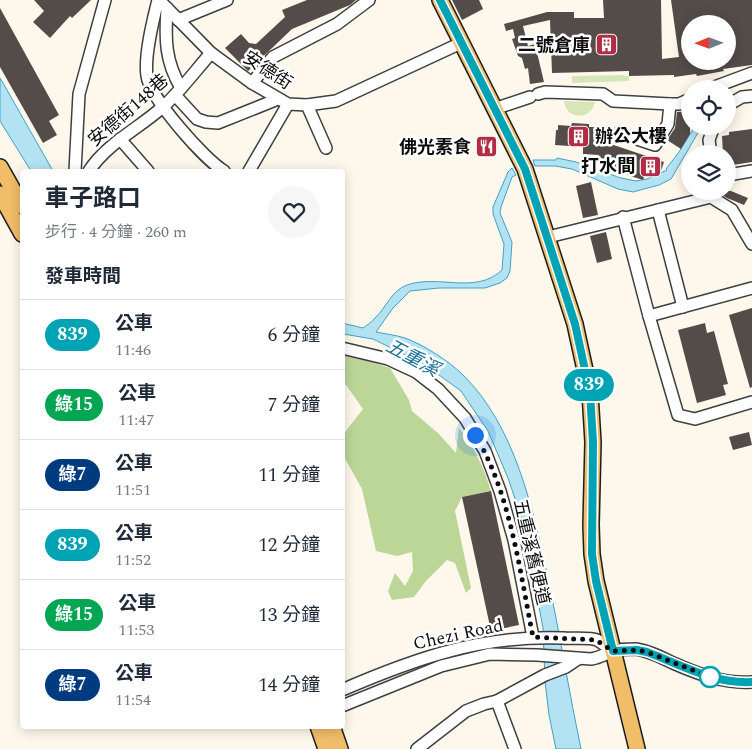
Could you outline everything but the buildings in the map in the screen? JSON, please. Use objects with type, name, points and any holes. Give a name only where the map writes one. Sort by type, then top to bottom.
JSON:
[{"type":"main road","points":[[440,0],[525,169],[575,324],[590,393],[593,442],[592,554],[596,581],[637,749]]},
{"type":"main road","points":[[0,167],[20,202]]},
{"type":"main road","points":[[0,194],[20,230]]},
{"type":"main road","points":[[319,729],[326,749]]},
{"type":"main road","points":[[333,729],[340,749]]},
{"type":"street","points":[[75,169],[80,94],[105,0]]},
{"type":"street","points":[[178,20],[227,0]]},
{"type":"street","points":[[252,83],[273,57],[338,24],[370,0]]},
{"type":"street","points":[[162,3],[167,57],[172,74],[178,91],[197,119],[218,123],[283,102]]},
{"type":"street","points":[[162,3],[151,31],[147,76],[150,85],[164,106],[205,156],[220,169]]},
{"type":"street","name":"安德街","points":[[162,3],[211,53],[252,83],[283,102],[307,105],[336,101],[461,43]]},
{"type":"street","name":"安德街148巷","points":[[90,169],[120,139],[164,106],[211,53]]},
{"type":"street","points":[[733,80],[752,73]]},
{"type":"street","points":[[494,109],[546,92],[603,94],[613,101],[681,103]]},
{"type":"street","points":[[736,100],[742,97],[752,96]]},
{"type":"street","points":[[250,169],[283,102]]},
{"type":"street","points":[[618,133],[655,145],[681,104]]},
{"type":"street","points":[[307,105],[326,148]]},
{"type":"street","points":[[120,139],[146,169]]},
{"type":"street","points":[[736,174],[752,172]]},
{"type":"street","points":[[548,237],[711,198],[732,210],[752,244]]},
{"type":"street","points":[[658,210],[683,307]]},
{"type":"street","points":[[623,218],[678,415],[695,418],[752,402]]},
{"type":"street","points":[[650,316],[752,288]]},
{"type":"street","name":"五重溪舊便道","points":[[345,349],[388,359],[416,372],[438,389],[465,418],[485,451],[500,491],[514,540],[533,637]]},
{"type":"street","name":"Chezi Road","points":[[345,689],[391,669],[438,653],[482,643],[533,637],[596,640],[613,651]]},
{"type":"street","name":"Chezi Road","points":[[345,705],[441,666],[490,654],[597,658],[613,651],[637,650],[647,652],[723,681],[752,682]]},
{"type":"street","points":[[537,655],[543,664],[545,675]]},
{"type":"street","points":[[417,749],[466,711],[498,701],[545,675],[566,668],[578,658]]},
{"type":"street","points":[[498,701],[515,749]]},
{"type":"green space","points":[[572,76],[629,76],[629,81],[572,83]]},
{"type":"green space","points":[[564,101],[595,102],[589,113],[579,116],[569,112]]},
{"type":"green space","points":[[345,355],[390,368],[409,400],[412,411],[439,434],[456,453],[459,428],[470,443],[485,473],[491,491],[462,497],[455,511],[471,588],[466,593],[455,563],[447,560],[426,581],[414,597],[392,600],[388,591],[395,573],[405,586],[413,571],[412,552],[397,556],[376,551],[362,489],[345,459],[345,432],[363,409],[346,385]]},
{"type":"water","points":[[0,78],[52,169],[30,169],[0,121]]},
{"type":"water","points":[[689,135],[697,135],[691,145],[683,145]]},
{"type":"water","points":[[681,149],[681,162],[671,179],[659,185],[633,192],[618,189],[572,169],[555,166],[535,166],[533,160],[556,160],[557,158],[636,181],[647,179],[667,170]]},
{"type":"water","name":"五重溪","points":[[512,168],[516,175],[512,177],[500,213],[512,242],[510,271],[507,278],[500,283],[485,288],[439,288],[410,291],[393,308],[376,332],[412,341],[451,364],[481,396],[509,443],[536,524],[581,749],[556,749],[545,681],[543,628],[523,522],[508,478],[488,431],[461,391],[424,364],[373,339],[345,334],[345,324],[363,328],[379,314],[402,287],[419,282],[469,283],[481,281],[492,277],[502,270],[504,244],[493,214],[493,207],[508,172]]},
{"type":"bus line","name":"839","points":[[440,0],[525,169],[575,324],[590,393],[593,442],[592,554],[596,581],[613,651],[637,650],[647,652],[723,681],[752,682]]},
{"type":"place","name":"二號倉庫","points":[[606,45]]},
{"type":"place","name":"辦公大樓","points":[[579,136]]},
{"type":"place","name":"佛光素食","points":[[487,147]]},
{"type":"place","name":"打水間","points":[[651,166]]},
{"type":"route","points":[[475,435],[485,451],[500,491],[514,540],[533,637],[596,640],[613,651],[637,650],[647,652],[710,677]]}]
